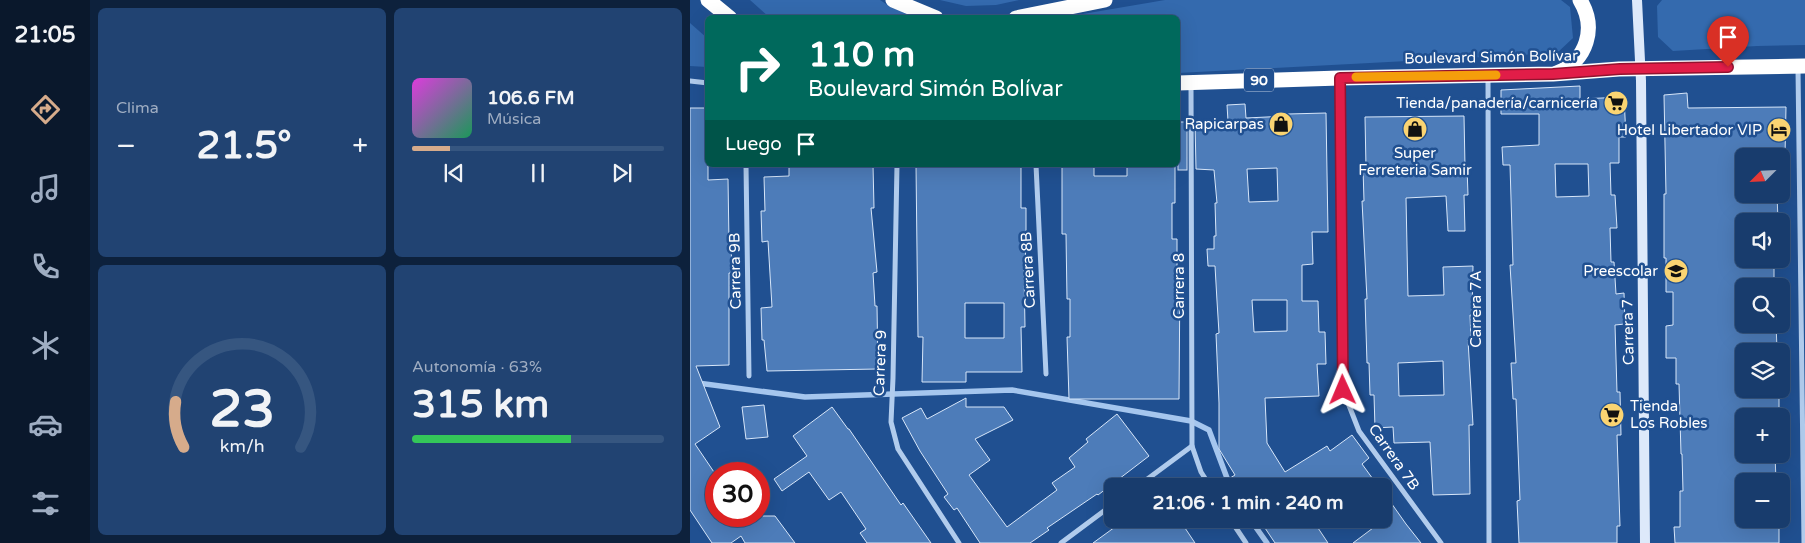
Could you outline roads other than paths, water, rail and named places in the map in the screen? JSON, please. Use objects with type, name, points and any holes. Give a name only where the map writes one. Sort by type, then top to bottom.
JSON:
[{"type":"highway","points":[[708,0],[726,15]]},
{"type":"highway","points":[[893,0],[929,15]]},
{"type":"highway","points":[[1031,15],[1105,0]]},
{"type":"highway","points":[[1553,74],[1568,68],[1578,58],[1586,44],[1588,21],[1580,0]]},
{"type":"highway","name":"Boulevard Simón Bolívar","points":[[1184,83],[1801,66]]},
{"type":"street","name":"Carrera 7","points":[[1637,0],[1640,69],[1645,543]]},
{"type":"street","points":[[1801,66],[1804,543]]},
{"type":"street","name":"Carrera 7A","points":[[1488,75],[1489,543]]},
{"type":"street","name":"Carrera 7B","points":[[1340,78],[1343,390],[1360,431],[1441,543]]},
{"type":"street","points":[[690,81],[705,84]]},
{"type":"street","name":"Carrera 8","points":[[1184,83],[1192,446],[1205,478]]},
{"type":"street","name":"Carrera 9B","points":[[746,167],[749,376]]},
{"type":"street","name":"Carrera 9","points":[[897,167],[892,430],[898,449],[959,543]]},
{"type":"street","name":"Carrera 8B","points":[[1036,167],[1046,374]]},
{"type":"street","points":[[1149,478],[1192,446]]},
{"type":"street","points":[[1061,543],[1104,511]]},
{"type":"street","points":[[1236,528],[1246,543]]},
{"type":"waterway","points":[[690,382],[805,397],[1012,390],[1191,421],[1209,430],[1227,478]]},
{"type":"waterway","points":[[1256,528],[1267,543]]},
{"type":"place","name":"Tienda/panadería/carnicería","points":[[1616,103]]},
{"type":"place","name":"Rapicarpas","points":[[1281,124]]},
{"type":"place","name":"Super Ferreteria Samir","points":[[1415,129]]},
{"type":"place","name":"Hotel Libertador VIP","points":[[1779,130]]},
{"type":"place","name":"Preescolar","points":[[1676,271]]},
{"type":"place","name":"Tienda Los Robles","points":[[1612,415]]}]
